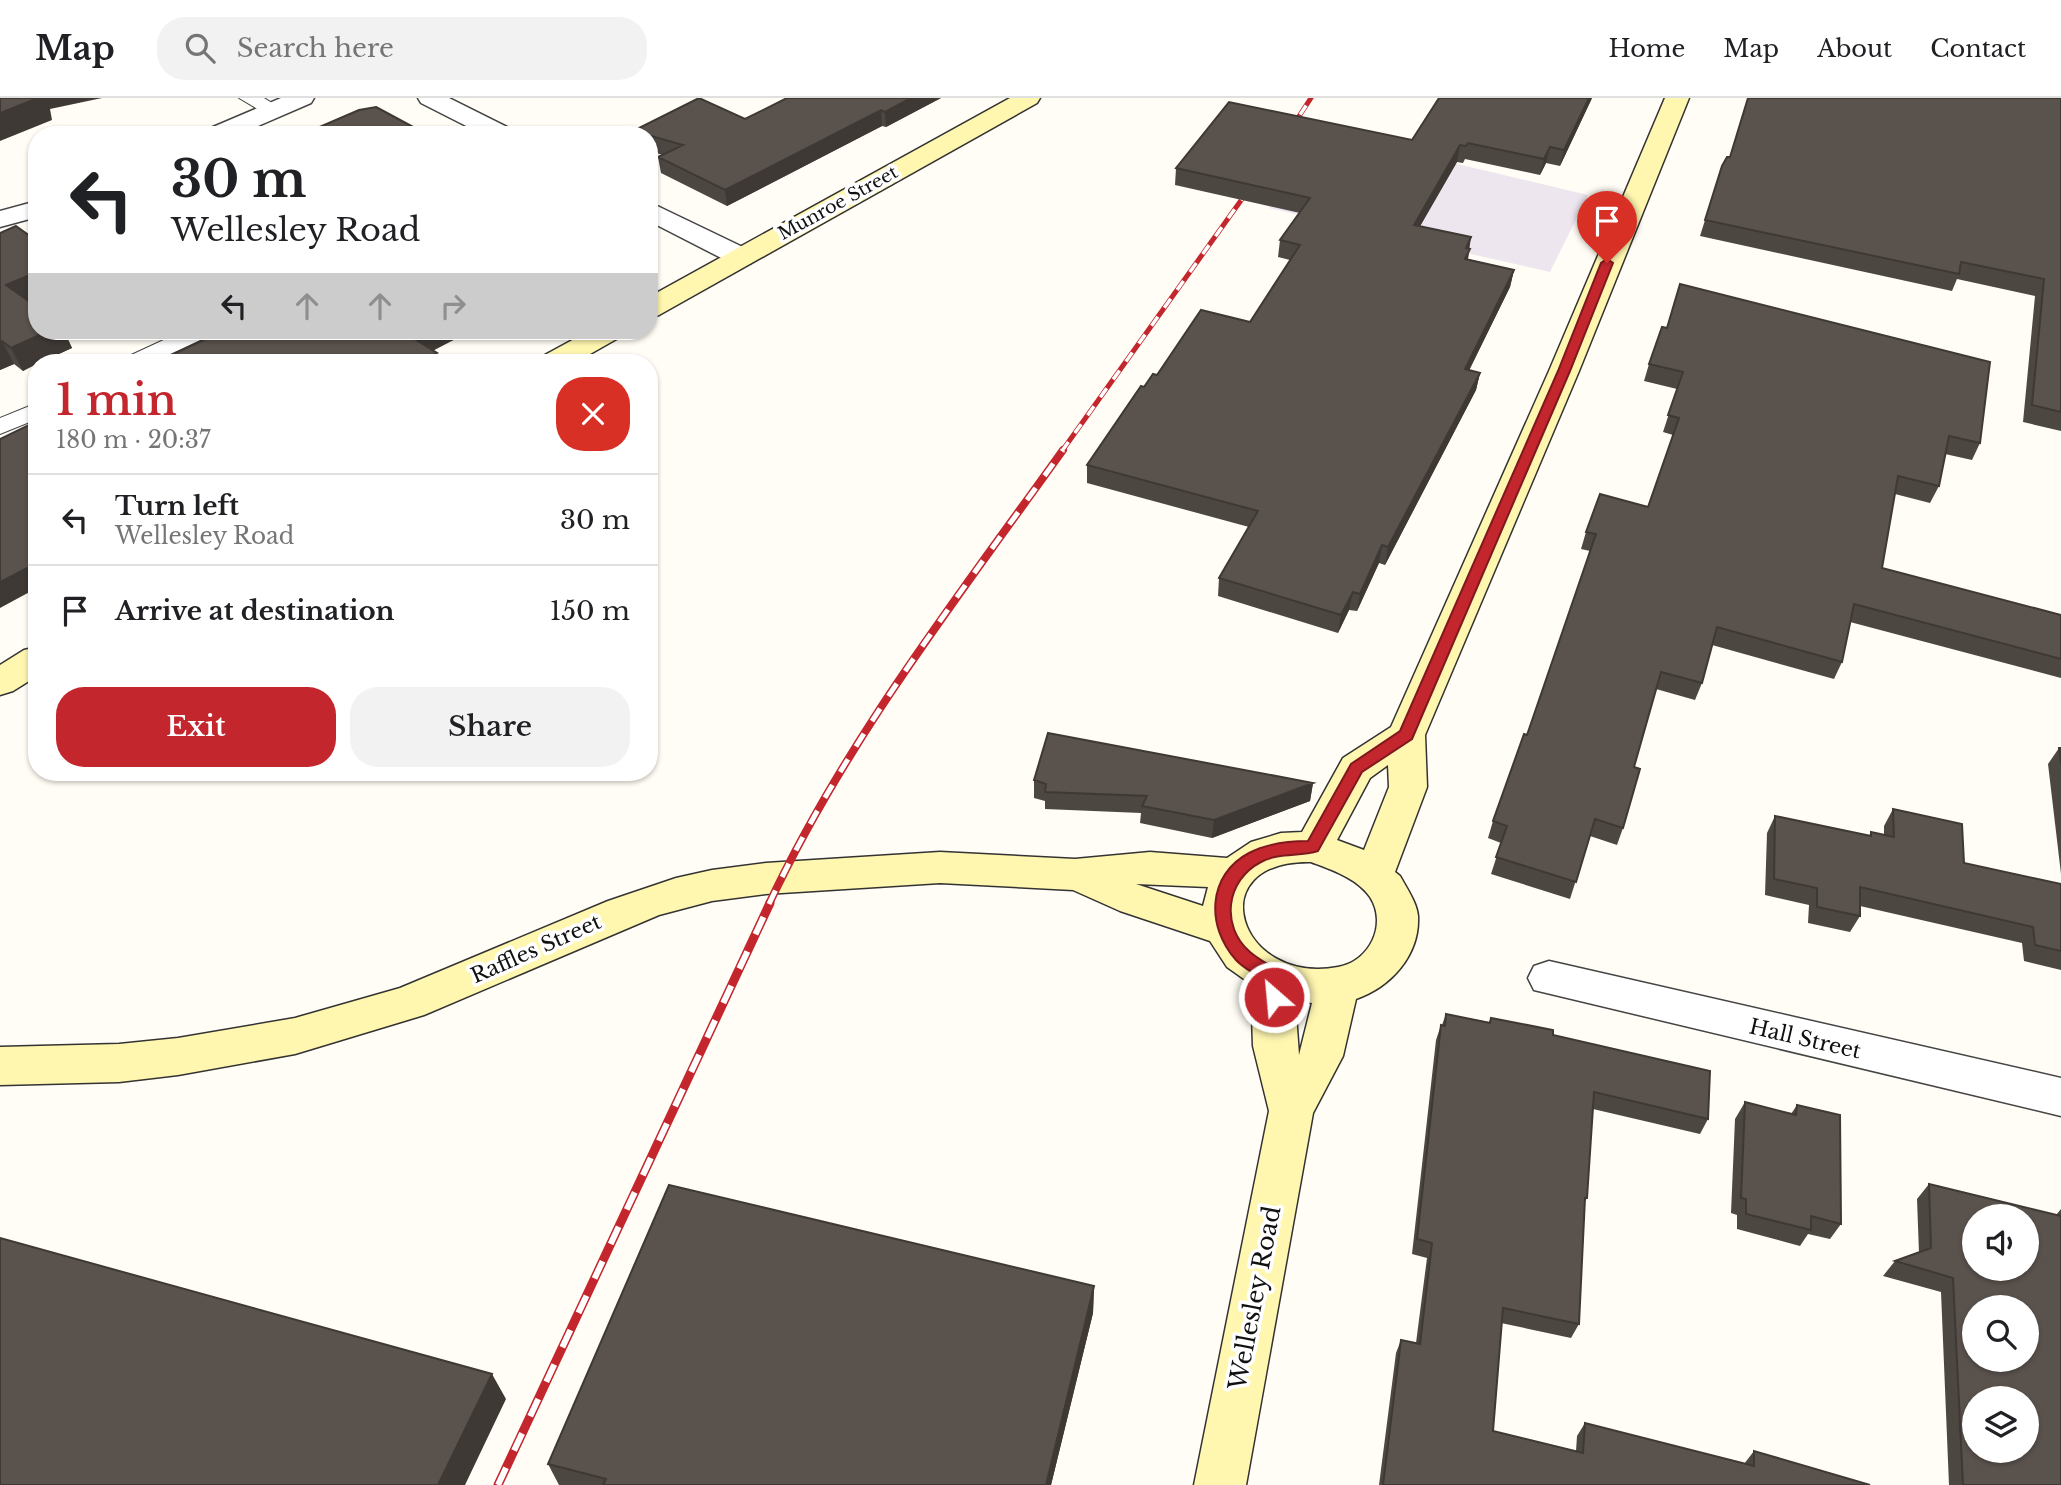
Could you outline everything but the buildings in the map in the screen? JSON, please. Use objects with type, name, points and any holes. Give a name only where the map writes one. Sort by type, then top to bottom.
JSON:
[{"type":"street","points":[[236,126],[302,98]]},
{"type":"street","points":[[430,98],[485,126]]},
{"type":"street","name":"Munroe Street","points":[[658,304],[1028,98]]},
{"type":"street","points":[[1375,873],[1408,787],[1406,735],[1564,371],[1651,153],[1677,98]]},
{"type":"street","points":[[0,219],[28,211]]},
{"type":"street","points":[[658,215],[741,257]]},
{"type":"street","points":[[568,354],[594,340]]},
{"type":"street","points":[[0,682],[28,665]]},
{"type":"street","points":[[1313,847],[1356,768],[1406,735]]},
{"type":"street","points":[[1313,847],[1336,852],[1375,873],[1391,894],[1399,917],[1398,940],[1386,961],[1365,976],[1338,985],[1293,983],[1270,975],[1242,956],[1225,929],[1222,910],[1224,891],[1233,874],[1254,858],[1273,851],[1313,847]]},
{"type":"street","name":"Raffles Street","points":[[0,1066],[77,1066],[157,1059],[234,1050],[308,1034],[391,1010],[467,981],[624,910],[692,890],[782,877],[904,867],[981,868],[1077,875],[1140,868],[1233,874]]},
{"type":"street","name":"Raffles Street","points":[[1077,875],[1134,900],[1225,929]]},
{"type":"street","name":"Wellesley Road","points":[[1270,975],[1274,997],[1275,1046],[1291,1111]]},
{"type":"street","name":"Hall Street","points":[[1549,978],[2061,1097]]},
{"type":"street","name":"Wellesley Road","points":[[1220,1485],[1291,1111],[1321,1056],[1338,985]]},
{"type":"lane","points":[[249,98],[274,110]]},
{"type":"lane","points":[[152,354],[182,340]]},
{"type":"lane","points":[[0,427],[28,414]]},
{"type":"shaded area","points":[[1321,135],[1407,152],[1588,195],[1550,272],[1269,208]]},
{"type":"railway","points":[[1288,133],[1311,98]]},
{"type":"railway","points":[[1062,451],[1252,185]]},
{"type":"railway","points":[[769,904],[799,843],[868,727],[944,615],[1063,450]]},
{"type":"railway","points":[[498,1485],[770,903]]},
{"type":"route","points":[[1274,997],[1270,975],[1242,956],[1225,929],[1222,910],[1224,891],[1233,874],[1254,858],[1282,848],[1313,847],[1356,768],[1406,735],[1564,371],[1607,263]]}]
